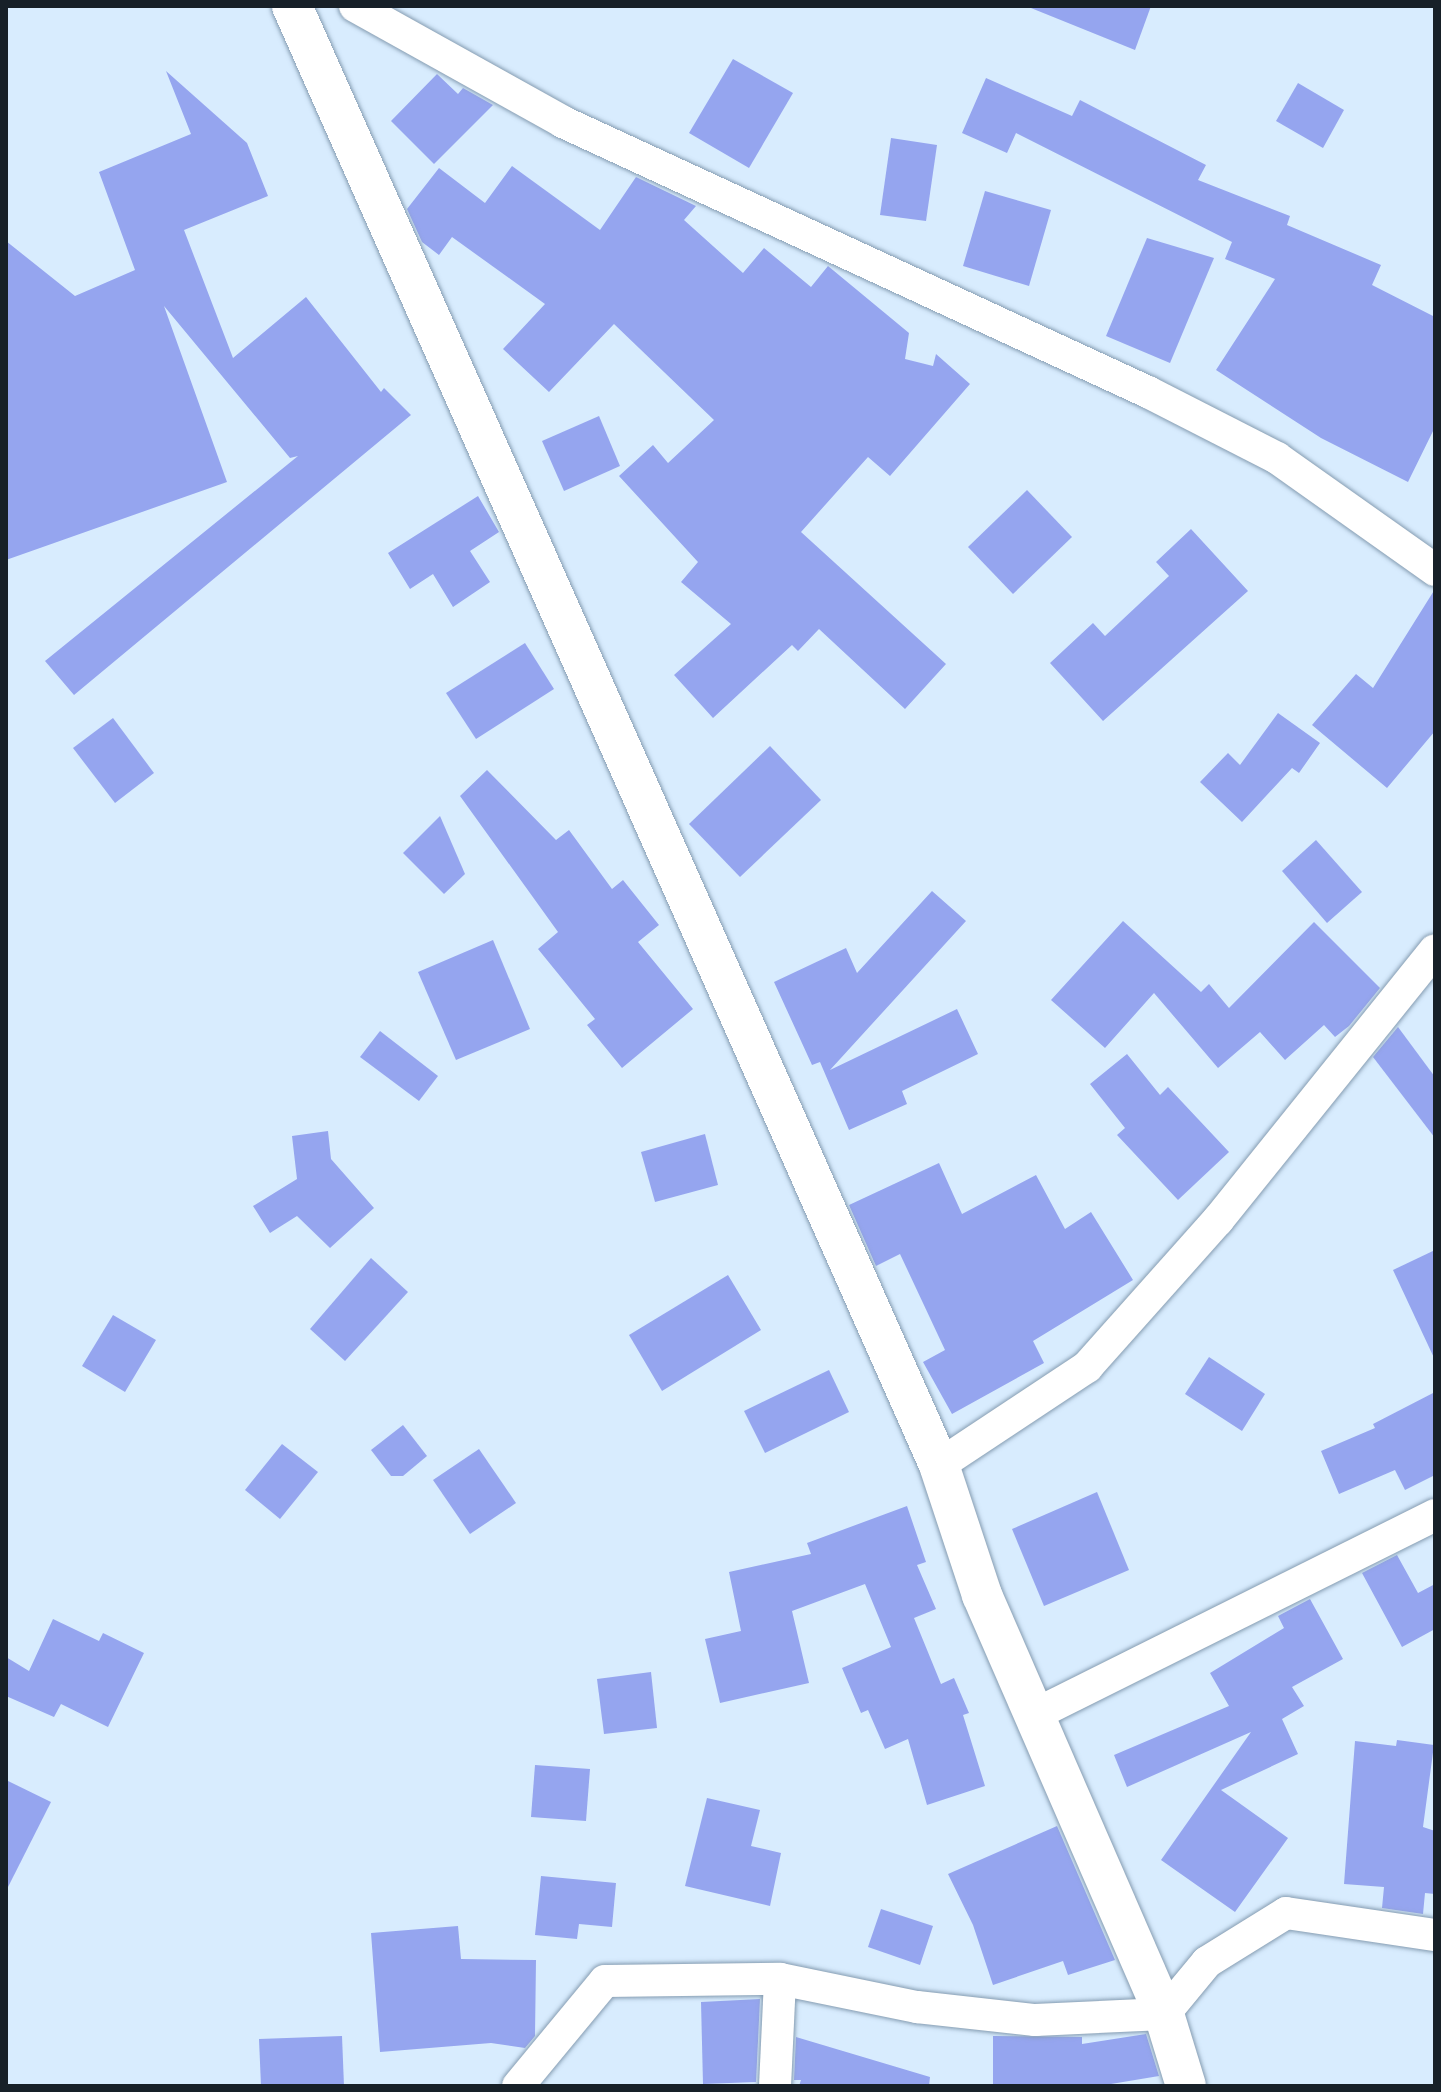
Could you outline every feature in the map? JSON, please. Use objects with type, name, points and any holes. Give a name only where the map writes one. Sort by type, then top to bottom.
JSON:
[{"type":"street","points":[[292,6],[939,1465],[982,1595],[1164,2014],[1186,2086]]},
{"type":"street","points":[[355,6],[563,122],[1148,392],[1277,458],[1435,570]]},
{"type":"street","points":[[939,1465],[1087,1367],[1218,1220],[1435,950]]},
{"type":"street","points":[[1036,1714],[1435,1515]]},
{"type":"street","points":[[518,2086],[605,1981],[780,1979],[917,2007],[1035,2020],[1164,2014],[1207,1962],[1286,1913],[1435,1935]]},
{"type":"street","points":[[775,2086],[780,1979]]},
{"type":"building","points":[[1026,6],[1151,6],[1135,50]]},
{"type":"building","points":[[733,59],[793,93],[749,168],[689,133]]},
{"type":"building","points":[[166,71],[247,143],[268,196],[184,230],[233,358],[306,297],[381,392],[384,388],[411,415],[74,695],[45,661],[298,456],[290,458],[164,306],[227,482],[6,560],[6,241],[75,296],[135,270],[99,172],[191,134]]},
{"type":"building","points":[[437,74],[458,94],[463,88],[493,105],[434,164],[391,121]]},
{"type":"building","points":[[986,78],[1072,116],[1080,100],[1206,165],[1198,180],[1290,216],[1287,225],[1381,265],[1372,285],[1435,317],[1435,427],[1408,482],[1321,438],[1216,370],[1275,279],[1225,259],[1232,242],[1016,133],[1007,153],[962,133]]},
{"type":"building","points":[[1298,83],[1344,110],[1323,148],[1276,121]]},
{"type":"building","points":[[891,138],[937,145],[926,221],[880,215]]},
{"type":"building","points":[[512,166],[600,230],[636,177],[696,206],[684,220],[743,273],[764,248],[811,287],[828,266],[909,333],[905,359],[933,366],[936,354],[970,384],[890,476],[868,457],[801,532],[946,664],[905,709],[819,629],[798,651],[792,645],[713,718],[674,675],[731,624],[681,582],[698,562],[619,476],[653,445],[668,463],[714,420],[614,324],[549,392],[503,349],[545,304],[452,237],[439,255],[422,242],[407,209],[439,168],[485,203]]},
{"type":"building","points":[[985,191],[1051,210],[1029,286],[963,266]]},
{"type":"building","points":[[1147,238],[1214,258],[1170,363],[1106,336]]},
{"type":"building","points":[[599,416],[620,466],[564,491],[542,441]]},
{"type":"building","points":[[1027,490],[1072,537],[1013,594],[968,547]]},
{"type":"building","points":[[478,496],[499,532],[470,551],[490,582],[453,607],[433,574],[410,589],[388,553]]},
{"type":"building","points":[[1191,529],[1248,591],[1103,721],[1050,663],[1093,623],[1105,636],[1169,576],[1156,562]]},
{"type":"building","points":[[1435,589],[1435,731],[1387,788],[1312,725],[1356,674],[1373,688]]},
{"type":"building","points":[[525,643],[554,689],[476,739],[446,693]]},
{"type":"building","points":[[1278,713],[1320,743],[1299,773],[1292,768],[1242,822],[1200,782],[1228,753],[1240,765]]},
{"type":"building","points":[[113,718],[154,773],[115,803],[73,748]]},
{"type":"building","points":[[770,746],[821,800],[740,877],[689,824]]},
{"type":"building","points":[[487,770],[556,840],[569,830],[612,889],[623,880],[659,925],[638,942],[693,1009],[622,1068],[587,1025],[595,1019],[538,949],[558,932],[460,796]]},
{"type":"building","points":[[440,816],[465,874],[444,894],[403,853]]},
{"type":"building","points":[[1316,840],[1362,892],[1327,923],[1282,871]]},
{"type":"building","points":[[932,891],[966,921],[830,1070],[957,1009],[978,1054],[902,1091],[907,1104],[849,1130],[820,1062],[812,1065],[774,982],[846,948],[857,973]]},
{"type":"building","points":[[1123,921],[1201,992],[1209,984],[1229,1008],[1314,922],[1380,988],[1349,1026],[1335,1037],[1324,1025],[1285,1060],[1260,1032],[1218,1068],[1154,993],[1105,1048],[1051,1000]]},
{"type":"building","points":[[493,940],[530,1029],[456,1060],[418,972]]},
{"type":"building","points":[[1398,1027],[1435,1077],[1435,1138],[1373,1057]]},
{"type":"building","points":[[380,1031],[438,1076],[419,1101],[360,1057]]},
{"type":"building","points":[[1127,1054],[1160,1095],[1168,1087],[1229,1152],[1178,1200],[1117,1135],[1125,1128],[1090,1084]]},
{"type":"building","points":[[328,1131],[331,1159],[374,1208],[330,1248],[297,1216],[270,1233],[253,1206],[297,1179],[292,1136]]},
{"type":"building","points":[[705,1134],[718,1185],[655,1202],[641,1152]]},
{"type":"building","points":[[939,1163],[962,1214],[1036,1175],[1065,1229],[1091,1212],[1133,1280],[1033,1341],[1044,1363],[952,1414],[923,1362],[945,1350],[900,1254],[876,1266],[849,1205]]},
{"type":"building","points":[[1435,1250],[1435,1360],[1393,1270]]},
{"type":"building","points":[[371,1258],[408,1292],[345,1361],[310,1329]]},
{"type":"building","points":[[728,1275],[761,1330],[662,1391],[629,1335]]},
{"type":"building","points":[[113,1315],[156,1340],[125,1392],[82,1366]]},
{"type":"building","points":[[1209,1357],[1265,1394],[1242,1431],[1185,1394]]},
{"type":"building","points":[[829,1370],[849,1412],[765,1453],[744,1411]]},
{"type":"building","points":[[1435,1392],[1435,1475],[1405,1490],[1395,1470],[1339,1494],[1321,1451],[1375,1428],[1373,1424]]},
{"type":"building","points":[[403,1425],[427,1456],[403,1476],[391,1476],[371,1450]]},
{"type":"building","points":[[282,1444],[318,1472],[280,1519],[245,1490]]},
{"type":"building","points":[[479,1449],[516,1503],[470,1534],[433,1480]]},
{"type":"building","points":[[1097,1492],[1129,1570],[1044,1606],[1012,1529]]},
{"type":"building","points":[[907,1506],[926,1562],[917,1565],[936,1609],[914,1618],[941,1684],[954,1678],[969,1713],[963,1715],[985,1786],[927,1805],[908,1739],[885,1749],[868,1710],[861,1713],[842,1668],[891,1647],[865,1584],[792,1611],[809,1683],[720,1703],[705,1639],[741,1631],[729,1572],[811,1554],[807,1543]]},
{"type":"building","points":[[1397,1555],[1418,1593],[1435,1584],[1435,1629],[1402,1647],[1362,1573]]},
{"type":"building","points":[[1310,1599],[1343,1659],[1292,1687],[1304,1706],[1282,1719],[1298,1754],[1221,1790],[1288,1838],[1235,1912],[1161,1860],[1251,1732],[1127,1787],[1114,1755],[1229,1706],[1210,1673],[1284,1628],[1278,1616]]},
{"type":"building","points":[[53,1619],[99,1641],[103,1633],[144,1653],[108,1727],[61,1704],[54,1717],[6,1696],[6,1657],[29,1671]]},
{"type":"building","points":[[651,1672],[657,1728],[604,1734],[597,1679]]},
{"type":"building","points":[[1397,1740],[1434,1745],[1423,1827],[1435,1831],[1435,1894],[1425,1893],[1423,1914],[1382,1908],[1384,1887],[1344,1884],[1355,1741],[1396,1746]]},
{"type":"building","points":[[535,1765],[590,1769],[586,1821],[531,1817]]},
{"type":"building","points":[[6,1780],[51,1802],[6,1891]]},
{"type":"building","points":[[707,1798],[760,1810],[751,1846],[781,1853],[770,1906],[685,1886]]},
{"type":"building","points":[[1057,1826],[1115,1960],[1068,1975],[1063,1961],[993,1985],[973,1925],[948,1874]]},
{"type":"building","points":[[541,1876],[616,1883],[612,1927],[579,1924],[577,1939],[535,1935]]},
{"type":"building","points":[[881,1909],[933,1926],[920,1965],[868,1947]]},
{"type":"building","points":[[458,1926],[461,1959],[536,1960],[535,2036],[525,2048],[491,2043],[380,2052],[371,1933]]},
{"type":"building","points":[[760,1999],[756,2082],[703,2084],[701,2002]]},
{"type":"building","points":[[1146,2034],[1159,2076],[1099,2086],[993,2086],[993,2036],[1082,2037],[1082,2044]]},
{"type":"building","points":[[342,2036],[344,2086],[261,2086],[259,2039]]},
{"type":"building","points":[[796,2037],[930,2077],[929,2086],[799,2086],[801,2080],[794,2080]]}]
